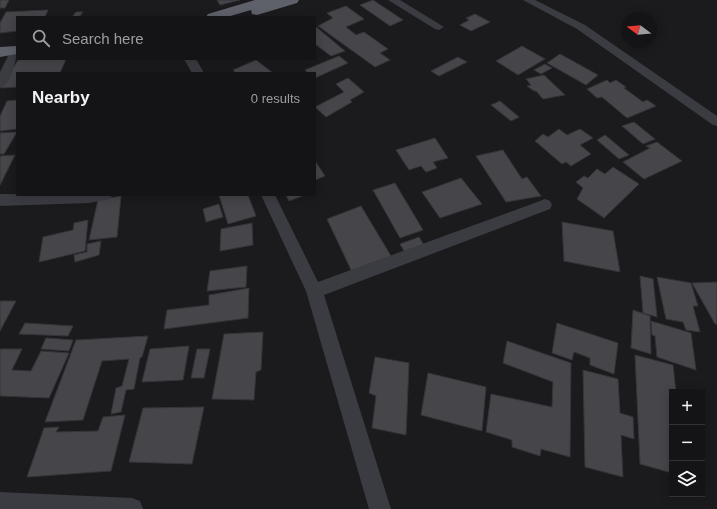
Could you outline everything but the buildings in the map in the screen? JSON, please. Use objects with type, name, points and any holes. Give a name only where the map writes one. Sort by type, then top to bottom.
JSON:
[{"type":"highway","points":[[216,16],[269,0]]},
{"type":"highway","points":[[239,16],[292,0]]},
{"type":"highway","points":[[0,46],[16,48]]},
{"type":"highway","points":[[0,52],[16,48]]},
{"type":"street","points":[[393,0],[439,27]]},
{"type":"street","points":[[528,0],[581,27],[717,122]]},
{"type":"street","points":[[0,84],[16,50]]},
{"type":"street","points":[[191,60],[197,72]]},
{"type":"street","points":[[0,200],[96,196]]},
{"type":"street","points":[[268,196],[314,291],[380,509]]},
{"type":"street","points":[[314,291],[545,205]]},
{"type":"street","points":[[0,503],[132,509]]}]
